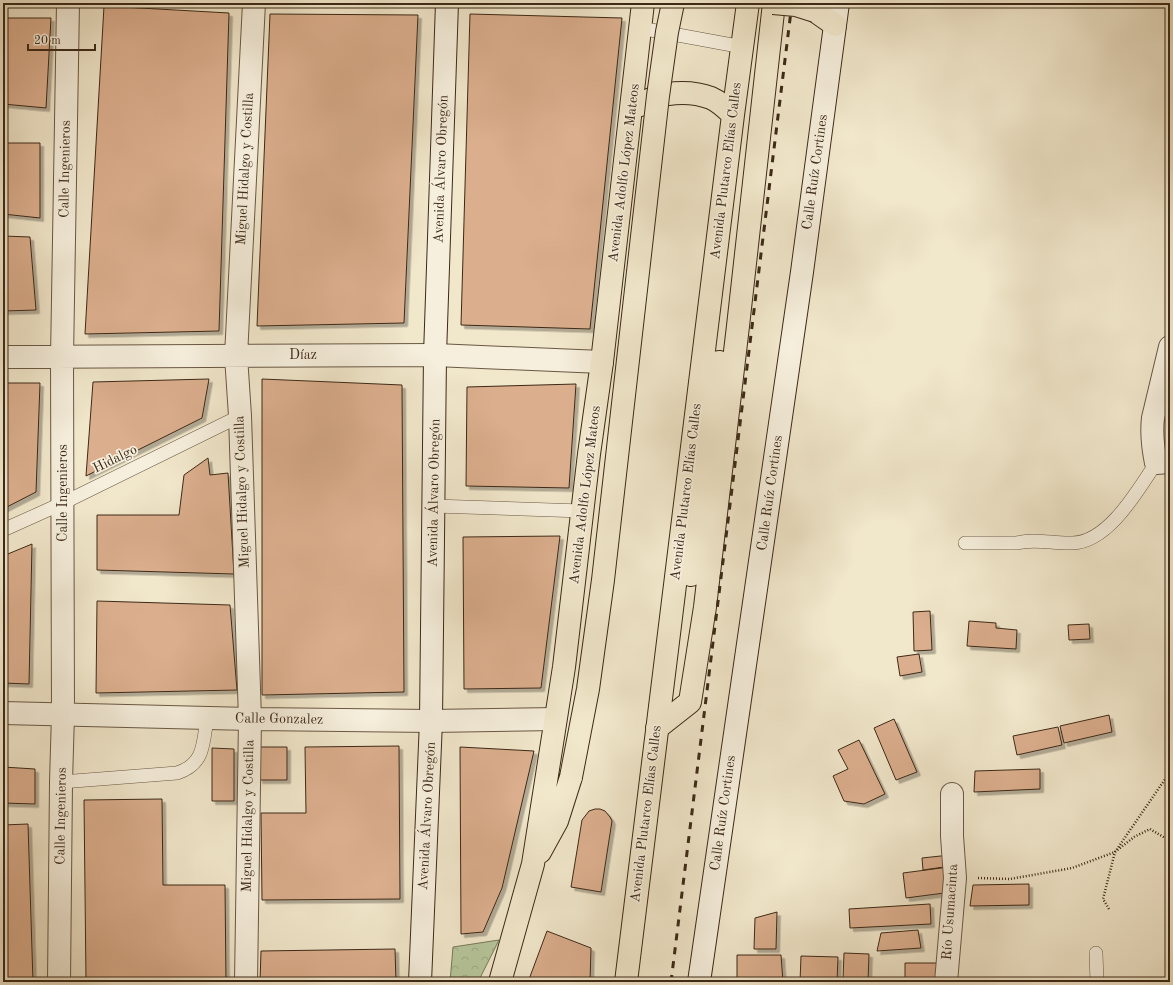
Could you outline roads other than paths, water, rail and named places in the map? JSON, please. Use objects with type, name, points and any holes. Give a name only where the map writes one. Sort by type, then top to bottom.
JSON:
[{"type":"highway","name":"Avenida Adolfo López Mateos","points":[[500,982],[533,864],[564,667],[582,511],[602,362],[643,3]]},
{"type":"highway","points":[[533,864],[557,822],[571,778],[588,689],[603,580],[658,96],[672,3]]},
{"type":"highway","name":"Avenida Plutarco Elías Calles","points":[[626,982],[656,728],[748,3]]},
{"type":"highway","points":[[773,3],[796,5],[815,11],[835,25]]},
{"type":"highway","points":[[656,728],[668,706],[682,635],[758,71],[767,19],[773,3]]},
{"type":"highway","points":[[656,728],[690,702],[705,607],[773,3]]},
{"type":"highway","points":[[630,113],[652,98],[668,94],[686,93],[711,98],[724,106],[733,115]]},
{"type":"street","name":"Calle Ingenieros","points":[[59,982],[63,714],[62,358],[68,3]]},
{"type":"street","name":"Miguel Hidalgo y Costilla","points":[[246,982],[250,719],[240,416],[236,356],[254,3]]},
{"type":"street","name":"Avenida Álvaro Obregón","points":[[420,982],[431,720],[435,355],[447,3]]},
{"type":"street","name":"Calle Ruíz Cortines","points":[[699,982],[802,272],[838,3]]},
{"type":"street","points":[[1163,463],[1152,444],[1152,424],[1170,347]]},
{"type":"street","name":"Díaz","points":[[3,357],[62,358],[435,355],[602,362]]},
{"type":"street","name":"Calle Gonzalez","points":[[3,713],[250,719],[555,719]]},
{"type":"street","name":"Río Usumacinta","points":[[946,982],[955,878],[952,836],[952,794]]},
{"type":"lane","points":[[640,28],[742,48]]},
{"type":"lane","name":"Hidalgo","points":[[3,530],[63,503],[240,416]]},
{"type":"lane","points":[[965,543],[1017,543],[1024,541],[1036,541],[1074,543],[1094,537],[1113,522],[1163,463]]},
{"type":"lane","points":[[434,506],[582,511]]},
{"type":"lane","points":[[61,782],[177,773],[186,770],[194,764],[201,752],[207,718]]},
{"type":"lane","points":[[1096,953],[1097,982]]},
{"type":"railway","points":[[671,982],[792,3]]}]
